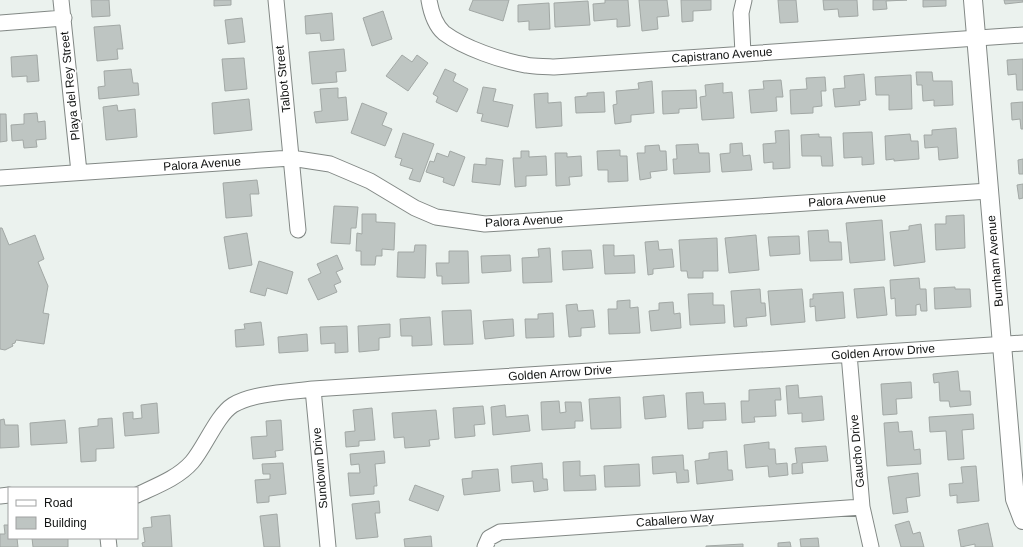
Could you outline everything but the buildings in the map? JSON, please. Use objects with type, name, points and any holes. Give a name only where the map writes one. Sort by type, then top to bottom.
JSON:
[{"type":"street","name":"Playa del Rey Street","points":[[62,0],[79,172]]},
{"type":"street","name":"Talbot Street","points":[[276,0],[298,230]]},
{"type":"street","name":"Capistrano Avenue","points":[[429,0],[435,20],[444,32],[461,43],[495,57],[528,66],[554,67],[1023,35]]},
{"type":"street","points":[[743,54],[741,13],[744,0]]},
{"type":"street","name":"Burnham Avenue","points":[[973,0],[1016,499],[1023,520]]},
{"type":"street","points":[[0,23],[64,18]]},
{"type":"street","name":"Palora Avenue","points":[[0,178],[291,158],[330,164],[370,181],[415,208],[436,217],[485,224],[989,191]]},
{"type":"street","name":"Golden Arrow Drive","points":[[138,494],[175,476],[191,463],[221,416],[232,406],[251,397],[313,389],[1023,343]]},
{"type":"street","name":"Gaucho Drive","points":[[849,354],[862,507],[871,547]]},
{"type":"street","name":"Sundown Drive","points":[[313,389],[328,547]]},
{"type":"street","name":"Caballero Way","points":[[487,542],[500,532],[862,507]]}]
